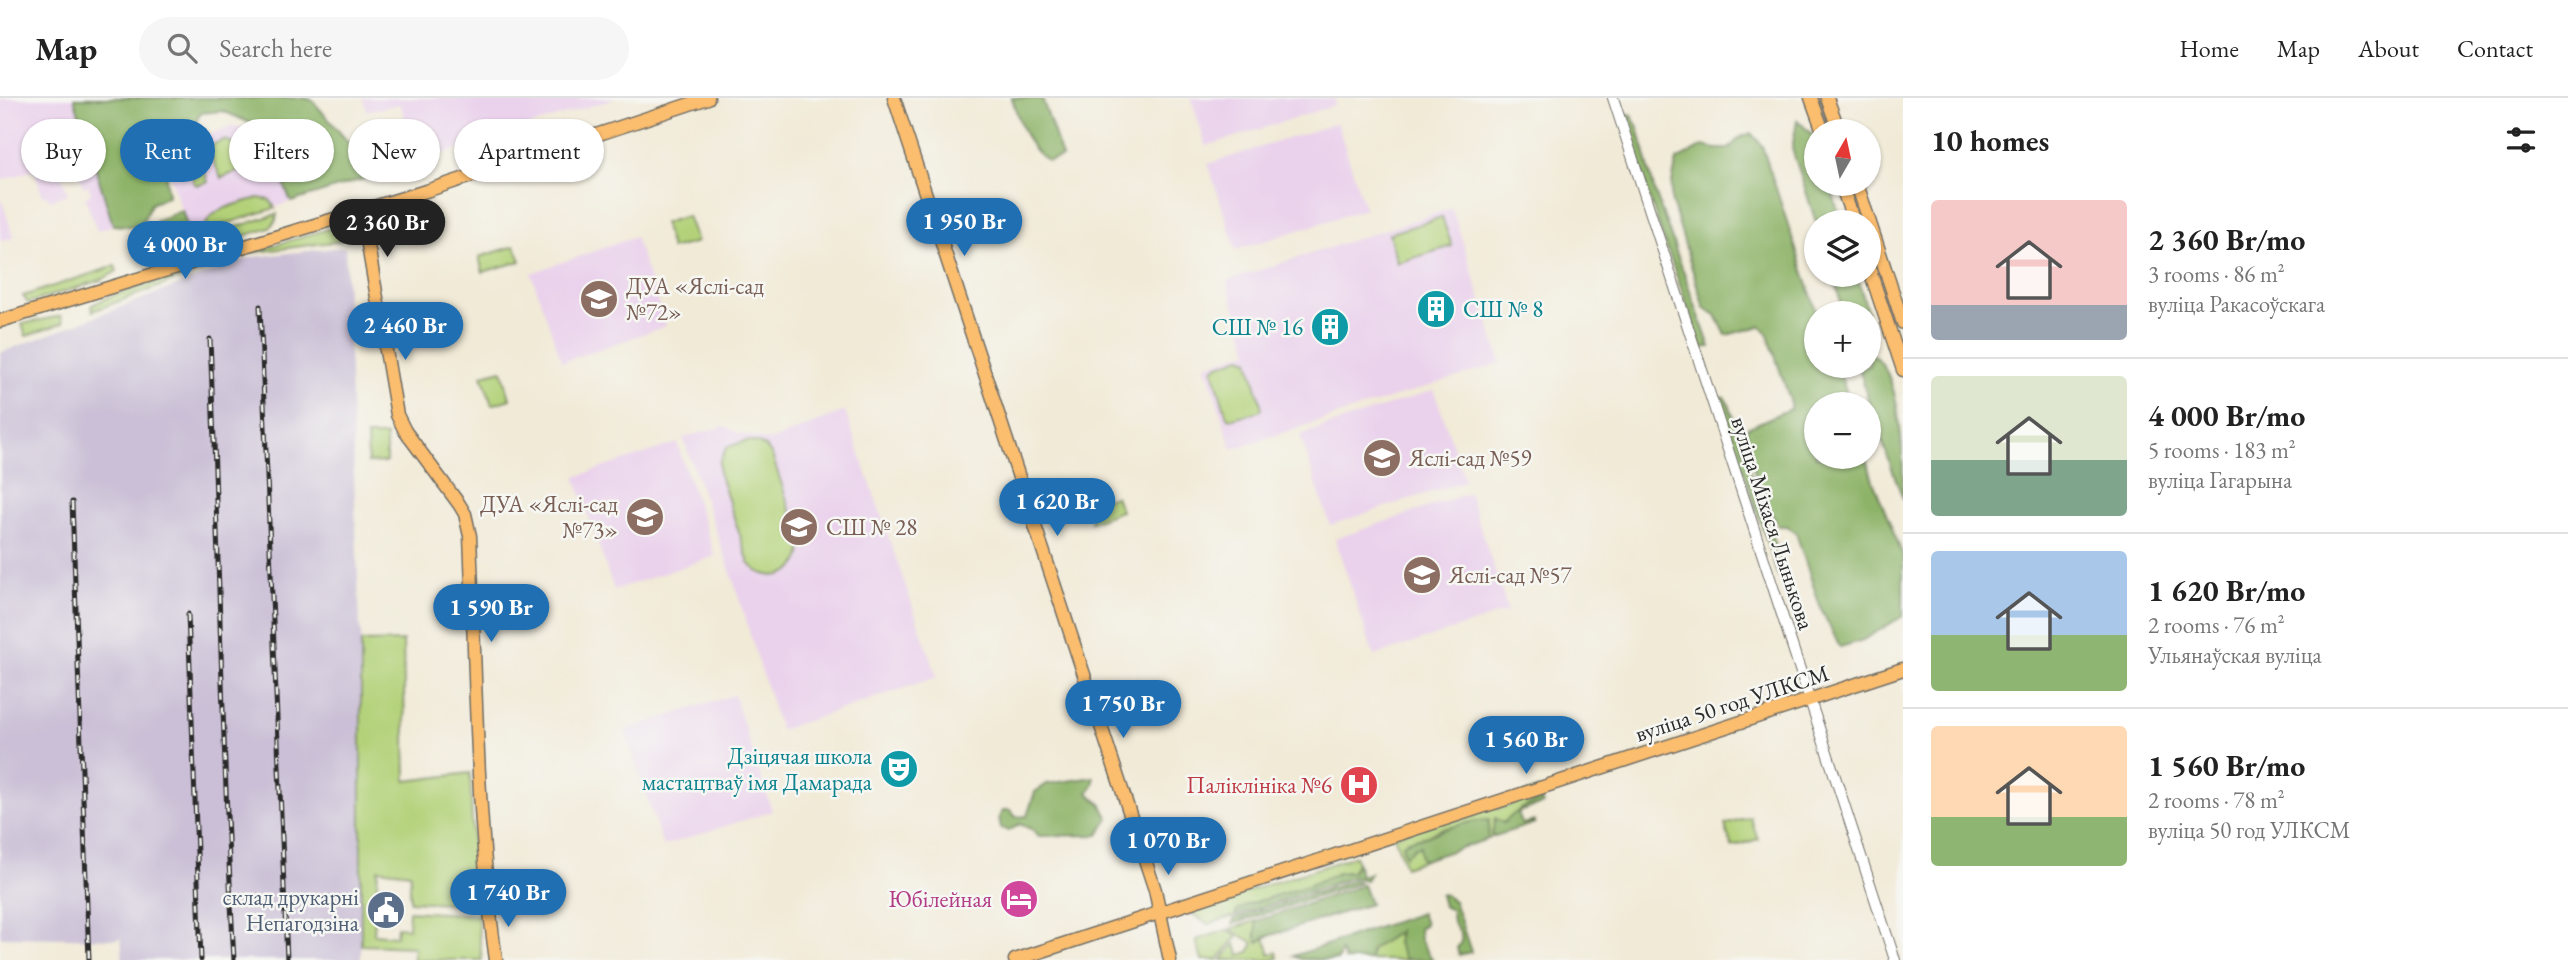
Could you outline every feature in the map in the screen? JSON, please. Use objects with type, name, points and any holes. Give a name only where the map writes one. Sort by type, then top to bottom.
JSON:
[{"type":"main road","points":[[0,321],[438,187],[708,98]]},
{"type":"main road","points":[[894,98],[1149,870],[1170,960]]},
{"type":"main road","points":[[1811,98],[1819,119]]},
{"type":"main road","points":[[1827,98],[1835,119]]},
{"type":"main road","points":[[1861,196],[1903,323]]},
{"type":"main road","points":[[362,210],[397,415],[405,432],[465,513],[470,536],[483,838],[487,903],[496,960]]},
{"type":"main road","points":[[1875,287],[1903,370]]},
{"type":"main road","name":"вуліца 50 год УЛКСМ","points":[[1015,960],[1903,669]]},
{"type":"street","name":"вуліца Міхася Лынькова","points":[[1613,98],[1895,960]]},
{"type":"shaded area","points":[[0,98],[74,98],[80,119],[21,119],[21,174],[0,181]]},
{"type":"shaded area","points":[[363,98],[616,98],[551,119],[454,119],[454,150],[440,155],[440,119],[405,119],[400,104],[367,111]]},
{"type":"shaded area","points":[[1191,98],[1334,98],[1336,105],[1206,146]]},
{"type":"shaded area","points":[[1337,123],[1365,209],[1236,250],[1208,164]]},
{"type":"shaded area","points":[[229,128],[229,182],[282,182],[291,202],[190,235],[172,182],[215,182],[216,132]]},
{"type":"shaded area","points":[[38,182],[64,182],[68,194],[49,200],[47,195],[43,196]]},
{"type":"shaded area","points":[[81,182],[100,182],[113,225],[97,231],[85,197],[91,194],[88,185],[83,187]]},
{"type":"shaded area","points":[[0,195],[14,238],[0,241]]},
{"type":"shaded area","points":[[1452,208],[1501,363],[1232,449],[1205,365],[1249,351],[1226,281]]},
{"type":"shaded area","name":"ДУА «Яслі-сад №72»","points":[[635,237],[666,326],[562,362],[531,273]]},
{"type":"shaded area","points":[[345,247],[361,630],[361,960],[123,960],[121,939],[0,937],[0,353],[252,257]]},
{"type":"shaded area","name":"Яслі-сад №59","points":[[1434,390],[1465,481],[1330,525],[1300,435]]},
{"type":"shaded area","name":"СШ № 28","points":[[845,411],[937,677],[780,730],[732,576],[683,438],[724,426],[738,433],[770,441]]},
{"type":"shaded area","name":"ДУА «Яслі-сад №73»","points":[[677,443],[715,556],[614,590],[575,477]]},
{"type":"shaded area","name":"Яслі-сад №57","points":[[1469,493],[1508,611],[1374,656],[1335,539]]},
{"type":"shaded area","points":[[734,695],[772,811],[663,846],[625,730]]},
{"type":"green space","points":[[74,98],[303,98],[312,100],[328,119],[241,119],[223,111],[200,113],[198,119],[120,119],[120,182],[167,182],[168,196],[151,204],[140,227],[113,225],[100,182],[106,182],[106,119],[80,119]]},
{"type":"green space","points":[[1012,98],[1042,98],[1062,157],[1048,161],[1034,149],[1024,133]]},
{"type":"green space","points":[[1625,114],[1630,114],[1638,127],[1654,189],[1710,347],[1702,348],[1651,203]]},
{"type":"green space","points":[[1797,120],[1804,127],[1804,186],[1792,149]]},
{"type":"green space","points":[[334,126],[348,142],[348,182],[354,182],[291,202],[283,182],[334,182]]},
{"type":"green space","points":[[1751,133],[1762,146],[1804,274],[1804,287],[1808,287],[1813,301],[1804,301],[1804,378],[1841,378],[1847,392],[1804,392],[1804,469],[1870,469],[1903,556],[1903,616],[1863,640],[1840,647],[1821,609],[1796,533],[1787,526],[1778,526],[1756,478],[1748,451],[1747,428],[1790,409],[1790,400],[1768,335],[1761,326],[1726,335],[1716,315],[1704,308],[1671,199],[1677,160],[1703,146],[1729,149],[1739,138]]},
{"type":"green space","points":[[217,142],[229,142],[229,175],[221,178],[215,165]]},
{"type":"green space","points":[[1807,196],[1833,196],[1838,210],[1812,210]]},
{"type":"green space","points":[[258,198],[270,200],[275,208],[204,231],[206,223],[217,212]]},
{"type":"green space","points":[[182,210],[190,235],[139,251],[140,242],[159,232],[156,221]]},
{"type":"green space","points":[[277,214],[270,228],[217,244],[207,241],[205,237]]},
{"type":"green space","points":[[687,216],[697,242],[671,249],[664,223]]},
{"type":"green space","points":[[1442,217],[1452,246],[1397,263],[1389,234]]},
{"type":"green space","points":[[338,226],[341,241],[249,253]]},
{"type":"green space","points":[[198,240],[191,252],[169,259],[149,261],[147,255]]},
{"type":"green space","points":[[515,246],[521,261],[483,272],[479,257]]},
{"type":"green space","points":[[247,254],[93,311],[92,305],[111,296]]},
{"type":"green space","points":[[115,266],[117,271],[101,280],[28,303],[23,296]]},
{"type":"green space","points":[[1836,287],[1860,287],[1865,301],[1841,301]]},
{"type":"green space","points":[[61,316],[63,323],[26,336],[22,324]]},
{"type":"green space","points":[[1241,357],[1249,360],[1262,408],[1260,411],[1230,419],[1227,417],[1213,370],[1216,366]]},
{"type":"green space","points":[[1881,364],[1889,376],[1899,417],[1903,499],[1881,438],[1881,392],[1866,392],[1862,378],[1881,378]]},
{"type":"green space","points":[[502,370],[510,399],[492,405],[482,375]]},
{"type":"green space","points":[[1724,397],[1729,404],[1785,574],[1783,579],[1778,576],[1720,398]]},
{"type":"green space","points":[[367,436],[386,436],[386,462],[368,463]]},
{"type":"green space","points":[[746,441],[761,444],[772,455],[802,546],[796,565],[790,571],[774,576],[756,570],[749,563],[719,472],[719,462],[727,447]]},
{"type":"green space","points":[[1115,496],[1121,511],[1091,522],[1093,503]]},
{"type":"green space","points":[[403,641],[406,781],[470,773],[475,904],[410,901],[410,873],[378,869],[374,934],[396,936],[397,927],[408,928],[409,911],[477,915],[482,960],[413,960],[414,947],[361,945],[361,642]]},
{"type":"green space","points":[[1094,777],[1094,784],[1088,793],[1101,804],[1109,819],[1098,835],[1039,836],[1020,824],[1009,831],[1001,828],[999,817],[1003,810],[1010,810],[1016,817],[1027,816],[1035,792],[1047,784]]},
{"type":"green space","points":[[1538,789],[1541,799],[1493,829],[1492,837],[1488,839],[1489,821],[1440,829],[1426,837],[1407,840],[1406,855],[1421,846],[1420,858],[1424,860],[1405,867],[1394,836],[1490,805],[1498,809],[1516,803],[1520,795]]},
{"type":"green space","points":[[1541,799],[1543,804],[1518,812],[1522,824],[1535,823],[1492,837],[1495,818],[1503,823],[1520,809]]},
{"type":"green space","points":[[1750,817],[1758,839],[1732,847],[1725,825]]},
{"type":"green space","points":[[1489,820],[1488,839],[1424,860],[1420,858],[1420,846],[1405,856],[1402,845],[1408,841],[1457,825]]},
{"type":"green space","points":[[1355,856],[1357,863],[1352,872],[1338,873],[1308,886],[1249,904],[1237,911],[1235,916],[1208,924],[1188,911]]},
{"type":"green space","points":[[1357,863],[1361,876],[1370,873],[1366,880],[1353,877],[1235,916],[1237,911],[1249,904],[1308,886],[1338,873],[1352,872]]},
{"type":"green space","points":[[1354,880],[1359,883],[1233,924],[1234,919]]},
{"type":"green space","points":[[1363,885],[1370,904],[1265,937],[1259,942],[1256,940],[1256,921]]},
{"type":"green space","points":[[1443,894],[1454,901],[1471,952],[1459,955],[1457,948],[1461,935],[1453,923],[1452,910],[1443,906],[1440,895]]},
{"type":"green space","points":[[1421,913],[1425,924],[1419,929],[1420,940],[1433,960],[1405,959],[1397,943],[1399,931],[1371,950],[1370,960],[1345,960],[1341,951],[1338,960],[1301,959],[1293,956]]},
{"type":"green space","points":[[1256,921],[1258,928],[1255,934],[1259,942],[1265,938],[1270,954],[1277,952],[1278,958],[1222,960],[1235,944],[1240,955],[1249,952],[1254,943],[1230,929]]},
{"type":"green space","points":[[1227,930],[1238,936],[1218,960],[1202,960],[1196,940]]},
{"type":"green space","points":[[1399,931],[1397,943],[1407,960],[1370,960],[1371,950]]},
{"type":"railway","points":[[260,306],[287,960]]},
{"type":"railway","points":[[210,339],[234,960]]},
{"type":"railway","points":[[72,502],[89,960]]},
{"type":"railway","points":[[188,614],[201,960]]},
{"type":"place","name":"ДУА «Яслі-сад №72»","points":[[599,299]]},
{"type":"place","name":"СШ № 8","points":[[1436,309]]},
{"type":"place","name":"СШ № 16","points":[[1330,327]]},
{"type":"place","name":"Яслі-сад №59","points":[[1382,458]]},
{"type":"place","name":"ДУА «Яслі-сад №73»","points":[[645,517]]},
{"type":"place","name":"СШ № 28","points":[[799,527]]},
{"type":"place","name":"Яслі-сад №57","points":[[1422,575]]},
{"type":"place","name":"Дзіцячая школа мастацтваў імя Дамарада","points":[[899,769]]},
{"type":"place","name":"Паліклініка №6","points":[[1359,785]]},
{"type":"place","name":"Юбілейная","points":[[1019,899]]},
{"type":"place","name":"склад друкарні Непагодзіна","points":[[386,910]]}]
